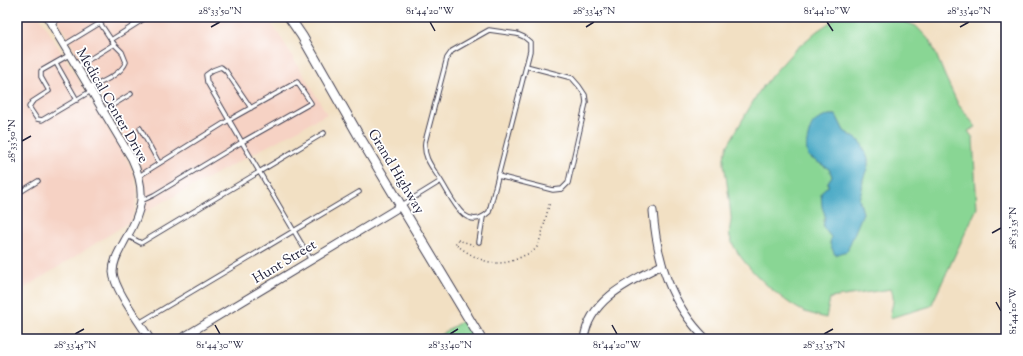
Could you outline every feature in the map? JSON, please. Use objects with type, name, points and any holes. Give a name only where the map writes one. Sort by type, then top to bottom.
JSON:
[{"type":"street","name":"Medical Center Drive","points":[[47,17],[132,159],[139,176],[141,201],[138,217],[116,257],[114,272],[117,286],[150,339]]},
{"type":"street","name":"Grand Highway","points":[[289,17],[302,36],[401,206],[481,339]]},
{"type":"street","name":"Hunt Street","points":[[180,339],[401,206]]},
{"type":"street","points":[[653,211],[655,233],[667,281],[686,316],[706,339]]},
{"type":"street","points":[[584,339],[589,324],[604,300],[628,282],[662,265]]},
{"type":"lane","points":[[51,24],[62,17]]},
{"type":"lane","points":[[69,55],[41,71],[41,76],[49,91],[32,102],[29,107],[37,119],[42,120],[77,100],[124,68],[126,62],[124,57],[96,17]]},
{"type":"lane","points":[[111,40],[147,17]]},
{"type":"lane","points":[[64,45],[100,23]]},
{"type":"lane","points":[[493,29],[517,34],[530,42],[530,51],[498,176],[489,212],[476,220],[467,218],[461,212],[441,181],[427,159],[424,151],[447,58],[452,51],[485,31],[493,29]]},
{"type":"lane","points":[[77,67],[114,44]]},
{"type":"lane","points":[[56,63],[77,100]]},
{"type":"lane","points":[[498,176],[553,190],[562,189],[568,183],[586,102],[585,95],[572,78],[526,66]]},
{"type":"lane","points":[[251,108],[226,71],[221,67],[213,70],[206,76],[207,82],[311,260]]},
{"type":"lane","points":[[139,176],[229,120],[297,82],[311,103],[242,142],[154,195],[141,201]]},
{"type":"lane","points":[[103,111],[131,94]]},
{"type":"lane","points":[[140,128],[159,163]]},
{"type":"lane","points":[[128,236],[141,243],[324,133]]},
{"type":"lane","points":[[17,194],[38,181]]},
{"type":"lane","points":[[401,206],[441,181]]},
{"type":"lane","points":[[140,323],[359,192]]},
{"type":"lane","points":[[479,242],[483,217]]},
{"type":"path","points":[[474,245],[458,240],[455,244],[469,254],[497,264],[515,260],[533,251],[538,242],[550,202]]},
{"type":"shaded area","points":[[17,17],[40,17],[128,161],[135,177],[137,192],[135,208],[131,221],[17,293]]},
{"type":"shaded area","points":[[56,17],[267,17],[327,114],[143,213],[146,193],[140,166]]},
{"type":"green space","points":[[838,17],[890,17],[916,26],[931,42],[958,104],[976,127],[968,131],[973,138],[977,208],[931,306],[890,318],[893,300],[891,289],[830,298],[826,318],[805,312],[785,300],[762,280],[741,258],[734,247],[729,231],[731,216],[724,164],[724,157],[728,145],[758,93],[794,51],[817,31]],"holes":[[[829,115],[836,115],[844,131],[861,142],[868,159],[868,166],[863,179],[859,199],[863,213],[857,224],[830,244],[831,237],[826,231],[823,221],[825,215],[821,193],[828,187],[828,182],[832,176],[829,169],[808,156],[808,136],[812,126],[816,122]]]},
{"type":"green space","points":[[465,319],[477,339],[434,339]]},
{"type":"water","points":[[829,115],[836,115],[844,131],[861,142],[868,159],[868,166],[863,179],[859,199],[863,213],[847,251],[835,255],[830,244],[831,237],[823,227],[825,215],[822,207],[821,193],[828,187],[828,182],[832,176],[829,169],[808,156],[807,149],[807,140],[812,125],[817,120]]}]
